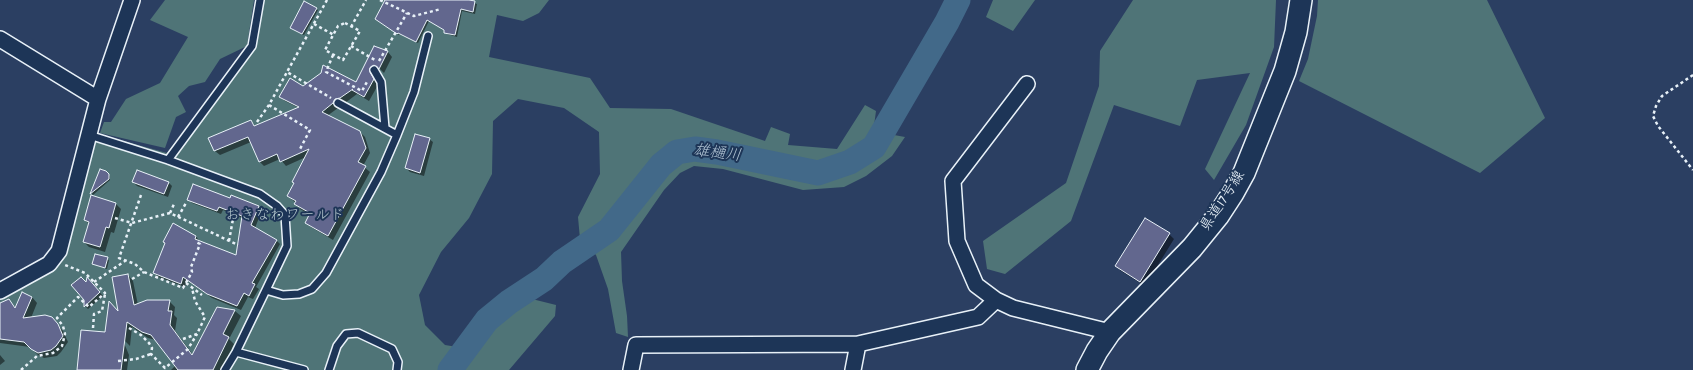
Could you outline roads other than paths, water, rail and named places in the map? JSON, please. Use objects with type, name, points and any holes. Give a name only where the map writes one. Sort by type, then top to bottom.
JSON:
[{"type":"main road","name":"県道17号線","points":[[1087,370],[1097,351],[1110,332],[1192,248],[1218,216],[1244,173],[1285,71],[1296,32],[1301,0]]},
{"type":"street","points":[[3,287],[49,264],[59,251],[98,99],[132,0]]},
{"type":"street","points":[[0,38],[98,99]]},
{"type":"street","points":[[1027,84],[953,181],[957,241],[976,285],[996,300],[1013,308],[1110,332]]},
{"type":"street","points":[[631,370],[636,345],[858,344],[978,317],[996,300]]},
{"type":"street","points":[[853,370],[858,344]]},
{"type":"lane","points":[[168,160],[252,46],[260,0]]},
{"type":"lane","points":[[266,290],[283,295],[298,294],[312,289],[326,273],[381,172],[397,135],[414,92],[428,36]]},
{"type":"lane","points":[[374,70],[381,82],[385,128]]},
{"type":"lane","points":[[338,103],[397,135]]},
{"type":"lane","points":[[89,136],[168,160],[260,194],[277,206],[285,214],[287,246],[236,352],[225,370]]},
{"type":"lane","points":[[329,370],[337,346],[346,334],[358,333],[392,349],[398,362],[397,370]]},
{"type":"lane","points":[[236,352],[304,370]]},
{"type":"waterway","name":"雄樋川","points":[[450,370],[487,320],[509,302],[544,279],[562,262],[609,230],[661,165],[677,152],[695,149],[717,152],[818,173],[850,162],[874,147],[947,22],[958,0]]},
{"type":"park label","name":"おきなわワールド","points":[[285,217]]}]
